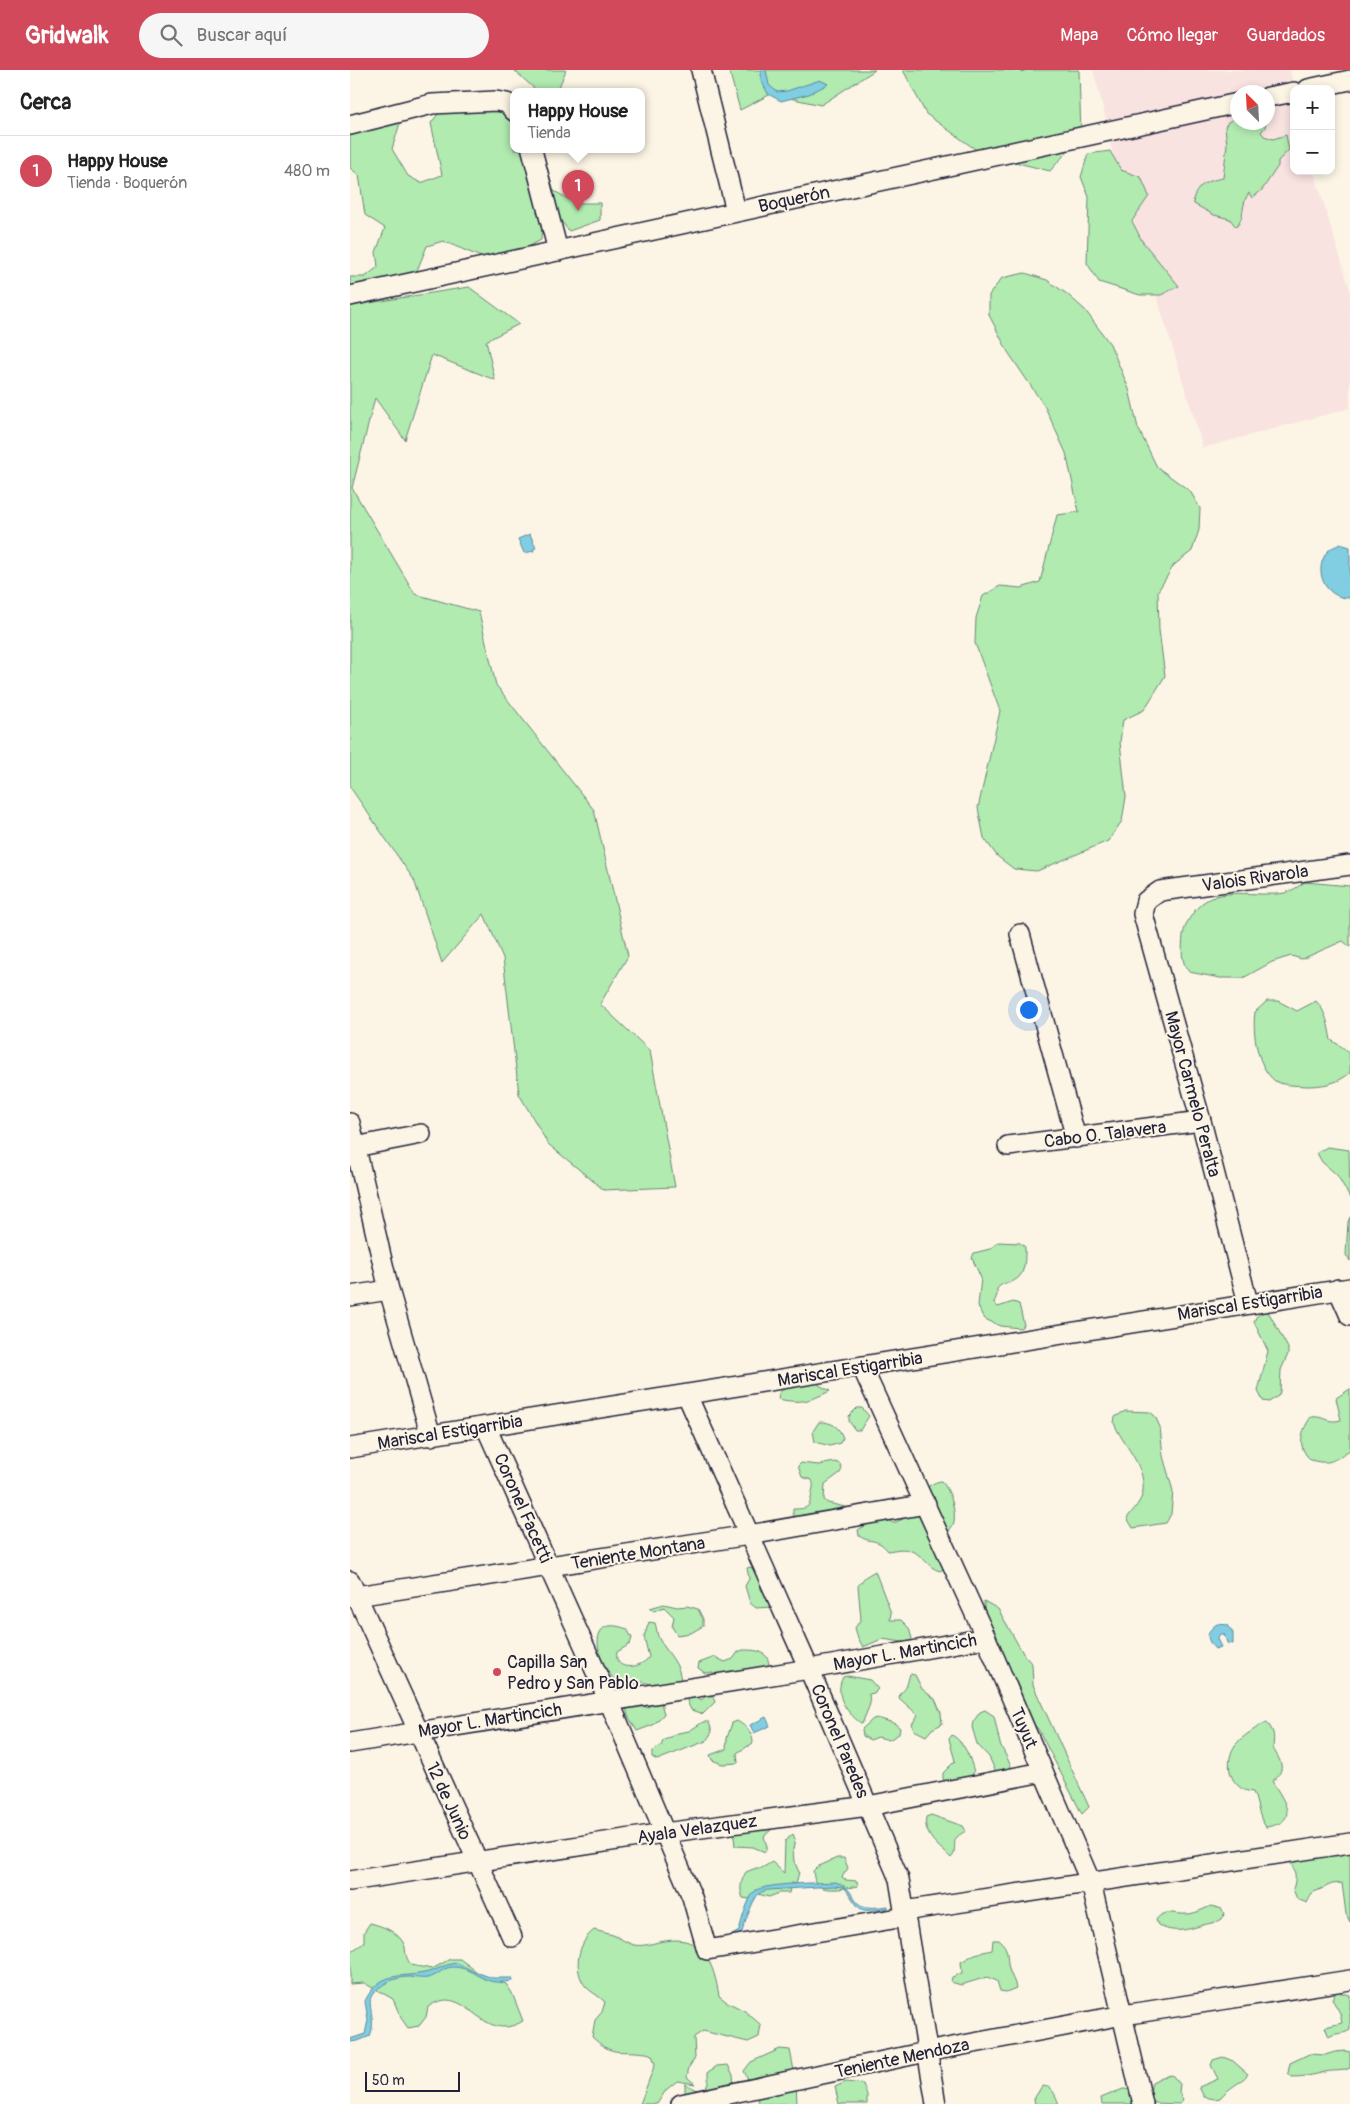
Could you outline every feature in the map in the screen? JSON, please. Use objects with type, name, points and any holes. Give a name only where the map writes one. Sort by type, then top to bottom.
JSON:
[{"type":"street","points":[[701,70],[736,211]]},
{"type":"street","points":[[1325,85],[1350,79],[1348,70]]},
{"type":"street","points":[[1275,96],[1290,93]]},
{"type":"street","points":[[350,125],[432,104],[496,101],[507,103],[510,106]]},
{"type":"street","name":"Boquerón","points":[[350,296],[1230,105]]},
{"type":"street","points":[[533,153],[558,251]]},
{"type":"street","name":"Valois Rivarola","points":[[1160,891],[1350,865]]},
{"type":"street","name":"Mayor Carmelo Peralta","points":[[1160,891],[1146,901],[1143,914],[1201,1121],[1248,1303]]},
{"type":"street","points":[[1020,934],[1076,1138]]},
{"type":"street","name":"Cabo O. Talavera","points":[[1008,1146],[1201,1121]]},
{"type":"street","points":[[350,1123],[353,1147],[389,1290],[431,1436]]},
{"type":"street","points":[[353,1147],[421,1134]]},
{"type":"street","points":[[1344,1288],[1350,1316]]},
{"type":"street","name":"Mariscal Estigarribia","points":[[350,1448],[1344,1288]]},
{"type":"street","points":[[350,1296],[389,1290]]},
{"type":"street","name":"Tuyut","points":[[862,1367],[986,1638],[1091,1883],[1142,2104]]},
{"type":"street","name":"Coronel Paredes","points":[[687,1395],[809,1669],[899,1878],[936,2104]]},
{"type":"street","name":"Coronel Facetti","points":[[486,1426],[608,1701],[692,1897],[707,1950],[904,1914]]},
{"type":"street","name":"Teniente Montana","points":[[352,1592],[549,1567],[926,1504]]},
{"type":"street","name":"12 de Junio","points":[[352,1592],[512,1938]]},
{"type":"street","name":"Mayor L. Martincich","points":[[350,1744],[986,1638]]},
{"type":"street","name":"Ayala Velazquez","points":[[350,1881],[664,1833],[868,1806],[1043,1772]]},
{"type":"street","points":[[904,1914],[1350,1843]]},
{"type":"street","name":"Teniente Mendoza","points":[[681,2104],[926,2052],[1123,2015],[1350,1980]]},
{"type":"shaded area","points":[[1093,70],[1290,70],[1293,83],[1275,87],[1275,85],[1230,85],[1230,97],[1107,123]]},
{"type":"shaded area","points":[[1290,100],[1290,175],[1315,175],[1350,290],[1350,408],[1203,448],[1109,140],[1230,113],[1230,130],[1275,130],[1275,103]]},
{"type":"green space","points":[[514,70],[566,70],[559,88],[534,88]]},
{"type":"green space","points":[[729,70],[875,70],[821,105],[771,94],[740,110]]},
{"type":"green space","points":[[903,70],[1019,70],[1021,72],[1027,70],[1079,70],[1081,136],[1050,171],[982,154],[926,114]]},
{"type":"green space","points":[[506,99],[510,104],[510,153],[543,153],[554,191],[576,203],[600,203],[600,220],[569,231],[554,212],[542,222],[541,240],[519,252],[488,260],[443,241],[427,246],[416,273],[350,291],[350,277],[365,277],[378,267],[376,252],[385,228],[365,215],[359,175],[350,168],[350,116],[396,114],[400,123],[392,149],[408,176],[421,183],[442,175],[431,123],[438,114]]},
{"type":"green space","points":[[1230,121],[1230,130],[1263,130],[1261,132],[1264,136],[1273,139],[1286,135],[1289,150],[1278,161],[1278,166],[1262,190],[1252,198],[1249,193],[1245,201],[1241,220],[1236,227],[1230,219],[1214,215],[1194,204],[1193,199],[1201,186],[1213,180],[1223,178],[1227,144],[1225,127]]},
{"type":"green space","points":[[1110,151],[1121,170],[1141,177],[1149,196],[1132,221],[1142,241],[1179,286],[1161,295],[1140,295],[1099,282],[1087,263],[1089,197],[1081,177],[1088,154]]},
{"type":"green space","points":[[1025,273],[1047,280],[1085,310],[1110,344],[1129,389],[1138,428],[1157,467],[1190,491],[1200,508],[1199,530],[1192,551],[1174,565],[1158,591],[1159,630],[1165,676],[1144,710],[1123,720],[1120,742],[1126,797],[1122,821],[1108,841],[1037,871],[1014,869],[997,856],[984,838],[978,808],[1000,711],[975,643],[976,618],[983,596],[1000,586],[1021,588],[1040,582],[1057,515],[1079,512],[1066,453],[1045,407],[1008,352],[989,315],[989,295],[1002,278]]},
{"type":"green space","points":[[469,287],[519,324],[486,341],[495,380],[432,355],[405,440],[375,398],[352,488],[415,594],[479,612],[496,685],[594,810],[628,956],[600,1004],[650,1051],[675,1187],[604,1190],[548,1144],[519,1094],[503,958],[484,914],[442,963],[414,880],[350,787],[350,306]]},
{"type":"green space","points":[[1305,882],[1350,886],[1350,947],[1343,941],[1302,959],[1291,956],[1272,962],[1243,978],[1220,978],[1189,972],[1186,968],[1182,950],[1186,924],[1197,908],[1206,901],[1216,896],[1227,894],[1285,893]]},
{"type":"green space","points":[[1267,1001],[1278,1001],[1297,1011],[1316,1001],[1325,1015],[1331,1040],[1348,1052],[1350,1073],[1335,1082],[1318,1086],[1290,1085],[1275,1081],[1269,1075],[1260,1058],[1254,1029],[1255,1012]]},
{"type":"green space","points":[[1327,1147],[1349,1150],[1350,1197],[1337,1175],[1322,1162],[1317,1153]]},
{"type":"green space","points":[[1350,1217],[1350,1261],[1346,1255]]},
{"type":"green space","points":[[998,1242],[1020,1243],[1025,1247],[1024,1265],[1019,1278],[1003,1284],[997,1289],[994,1303],[998,1307],[1013,1302],[1019,1304],[1024,1325],[1020,1328],[1000,1326],[985,1319],[978,1306],[981,1278],[972,1258],[974,1253],[990,1249]]},
{"type":"green space","points":[[1264,1311],[1269,1313],[1288,1348],[1288,1354],[1281,1370],[1280,1392],[1278,1396],[1269,1402],[1263,1401],[1258,1391],[1268,1351],[1254,1322],[1256,1317]]},
{"type":"green space","points":[[819,1375],[819,1385],[830,1391],[805,1401],[778,1399],[779,1393],[790,1384]]},
{"type":"green space","points":[[1350,1389],[1350,1450],[1328,1462],[1311,1460],[1303,1450],[1302,1444],[1303,1433],[1308,1422],[1311,1417],[1332,1421],[1341,1420],[1336,1398]]},
{"type":"green space","points":[[857,1408],[862,1408],[869,1416],[860,1430],[855,1430],[849,1421],[849,1416]]},
{"type":"green space","points":[[1125,1411],[1150,1412],[1155,1416],[1160,1427],[1163,1456],[1173,1491],[1171,1514],[1166,1523],[1133,1528],[1127,1518],[1141,1498],[1143,1481],[1133,1455],[1114,1423],[1115,1417]]},
{"type":"green space","points":[[819,1422],[831,1424],[839,1430],[843,1438],[840,1443],[830,1446],[815,1442],[813,1431]]},
{"type":"green space","points":[[835,1462],[840,1464],[842,1469],[840,1473],[825,1484],[824,1500],[828,1503],[845,1507],[844,1512],[796,1519],[793,1509],[806,1508],[808,1506],[813,1486],[812,1480],[802,1477],[798,1466],[801,1463],[818,1465]]},
{"type":"green space","points":[[941,1481],[950,1494],[954,1517],[947,1536],[945,1568],[940,1571],[932,1567],[918,1554],[903,1549],[888,1551],[881,1544],[859,1536],[858,1530],[871,1522],[885,1517],[893,1523],[903,1519],[904,1514],[925,1489]]},
{"type":"green space","points":[[750,1567],[758,1573],[761,1590],[767,1596],[772,1607],[756,1608],[750,1603],[745,1586],[749,1579],[747,1568]]},
{"type":"green space","points":[[875,1571],[891,1613],[890,1620],[901,1620],[909,1628],[912,1639],[909,1643],[882,1639],[863,1647],[858,1638],[855,1628],[861,1619],[858,1586],[865,1577]]},
{"type":"green space","points":[[984,1601],[998,1609],[1024,1655],[1032,1664],[1033,1685],[1089,1807],[1082,1814],[1038,1729],[1023,1713],[984,1612]]},
{"type":"green space","points":[[664,1604],[698,1609],[703,1619],[703,1626],[691,1633],[677,1635],[672,1627],[674,1617],[664,1607],[654,1611],[650,1608]]},
{"type":"green space","points":[[649,1622],[655,1623],[660,1640],[677,1665],[681,1682],[656,1688],[642,1682],[622,1686],[606,1669],[598,1646],[599,1636],[603,1628],[612,1626],[627,1629],[632,1638],[630,1644],[617,1652],[617,1658],[623,1666],[634,1666],[649,1657],[644,1637]]},
{"type":"green space","points":[[743,1650],[760,1652],[766,1656],[769,1665],[767,1667],[716,1677],[713,1672],[705,1673],[698,1668],[699,1663],[715,1657],[725,1662],[733,1659],[738,1652]]},
{"type":"green space","points":[[910,1674],[915,1675],[922,1689],[935,1699],[941,1713],[942,1724],[932,1729],[926,1736],[914,1730],[912,1724],[918,1715],[899,1698],[900,1693],[906,1687]]},
{"type":"green space","points":[[848,1676],[870,1680],[878,1689],[874,1693],[869,1694],[870,1704],[862,1724],[847,1710],[841,1698],[840,1684],[843,1677]]},
{"type":"green space","points":[[709,1694],[715,1702],[703,1714],[691,1710],[687,1701],[691,1697],[697,1696],[701,1700]]},
{"type":"green space","points":[[655,1701],[661,1703],[664,1714],[653,1725],[637,1731],[628,1716],[626,1707],[639,1702],[647,1708]]},
{"type":"green space","points":[[985,1710],[994,1716],[1000,1744],[1011,1766],[1010,1772],[996,1772],[989,1757],[977,1744],[972,1727],[973,1722],[980,1712]]},
{"type":"green space","points":[[877,1718],[894,1723],[900,1728],[899,1734],[889,1740],[878,1737],[870,1740],[863,1736],[862,1729],[873,1719]]},
{"type":"green space","points":[[737,1721],[748,1730],[752,1736],[753,1743],[737,1753],[738,1763],[722,1764],[712,1760],[710,1755],[726,1749],[732,1723]]},
{"type":"green space","points":[[703,1722],[709,1722],[712,1732],[706,1741],[657,1760],[652,1757],[652,1752],[661,1746],[663,1741],[678,1733],[689,1731]]},
{"type":"green space","points":[[1267,1722],[1273,1734],[1273,1748],[1281,1765],[1280,1773],[1272,1781],[1287,1810],[1283,1821],[1266,1827],[1261,1819],[1253,1792],[1238,1786],[1229,1766],[1232,1751],[1236,1744],[1250,1732]]},
{"type":"green space","points":[[952,1735],[957,1738],[966,1751],[974,1772],[971,1777],[947,1782],[943,1779],[943,1773],[955,1761],[949,1739]]},
{"type":"green space","points":[[931,1815],[963,1826],[966,1831],[956,1838],[954,1854],[951,1858],[929,1835],[926,1817]]},
{"type":"green space","points":[[769,1827],[771,1830],[764,1836],[767,1847],[765,1852],[753,1847],[735,1846],[734,1837],[736,1831]]},
{"type":"green space","points":[[793,1834],[795,1839],[794,1861],[799,1872],[796,1884],[791,1883],[789,1893],[779,1893],[769,1897],[758,1894],[749,1899],[743,1898],[741,1885],[746,1872],[762,1868],[772,1862],[784,1873],[785,1841]]},
{"type":"green space","points":[[1316,1852],[1337,1856],[1350,1852],[1350,1922],[1346,1914],[1342,1883],[1332,1884],[1312,1893],[1307,1903],[1297,1899],[1293,1889],[1295,1874],[1288,1860]]},
{"type":"green space","points":[[837,1858],[844,1858],[848,1868],[842,1877],[846,1880],[857,1881],[858,1886],[832,1889],[822,1888],[817,1885],[813,1871],[817,1867]]},
{"type":"green space","points":[[1211,1906],[1222,1909],[1224,1914],[1222,1919],[1180,1930],[1164,1928],[1158,1925],[1156,1920],[1159,1916],[1166,1913],[1190,1914]]},
{"type":"green space","points":[[370,1923],[386,1928],[400,1938],[411,1965],[432,1969],[450,1959],[460,1959],[484,1977],[506,1984],[512,1993],[523,2021],[508,2027],[496,2026],[484,2021],[464,2006],[453,2001],[442,2001],[428,2007],[426,2017],[419,2026],[408,2028],[401,2018],[393,1999],[364,1983],[350,1984],[350,1952],[364,1943],[364,1932]]},
{"type":"green space","points":[[594,1930],[613,1935],[634,1945],[678,1940],[689,1942],[698,1947],[710,1963],[719,1996],[745,2011],[761,2025],[759,2037],[748,2042],[703,2031],[694,2037],[695,2058],[689,2067],[687,2077],[695,2084],[677,2081],[666,2090],[657,2104],[640,2104],[655,2064],[652,2055],[608,2049],[592,2037],[595,2020],[602,2012],[605,2002],[586,1987],[579,1973],[578,1965],[584,1942]]},
{"type":"green space","points":[[993,1940],[999,1940],[1005,1947],[1009,1969],[1016,1988],[1006,1992],[1000,1991],[997,1981],[987,1977],[961,1985],[951,1982],[952,1977],[962,1973],[961,1962],[975,1954],[992,1950]]},
{"type":"green space","points":[[1338,1992],[1350,1995],[1350,2030],[1329,2037],[1325,2027],[1342,2023],[1340,2013],[1332,1999],[1334,1994]]},
{"type":"green space","points":[[780,2049],[790,2050],[796,2081],[797,2104],[760,2104],[744,2071],[751,2062]]},
{"type":"green space","points":[[1350,2052],[1350,2068],[1301,2077],[1292,2077],[1288,2073],[1290,2063],[1309,2054],[1325,2055]]},
{"type":"green space","points":[[1223,2057],[1233,2061],[1248,2074],[1220,2098],[1204,2097],[1199,2087],[1218,2079],[1211,2065],[1213,2060]]},
{"type":"green space","points":[[728,2065],[733,2075],[734,2085],[724,2085],[714,2089],[715,2099],[721,2104],[689,2104],[685,2094],[685,2084],[704,2093],[708,2083],[708,2072],[717,2066]]},
{"type":"green space","points":[[1172,2075],[1180,2084],[1179,2092],[1183,2101],[1179,2104],[1154,2103],[1150,2092],[1152,2082]]},
{"type":"green space","points":[[846,2082],[863,2084],[867,2095],[867,2104],[839,2104],[835,2087]]},
{"type":"green space","points":[[1042,2086],[1051,2089],[1059,2104],[1035,2104],[1034,2099]]},
{"type":"green space","points":[[1123,2089],[1133,2090],[1139,2104],[1102,2104],[1101,2098]]},
{"type":"water","points":[[761,70],[766,70],[769,85],[777,92],[787,91],[820,80],[828,84],[809,94],[781,101],[768,94],[761,80]]},
{"type":"water","points":[[530,534],[536,548],[533,549],[534,551],[524,553],[518,539]]},
{"type":"water","points":[[1340,544],[1350,547],[1350,598],[1341,597],[1327,588],[1321,573],[1324,557],[1330,549]]},
{"type":"water","points":[[1217,1624],[1228,1625],[1233,1633],[1233,1644],[1227,1643],[1224,1634],[1220,1634],[1217,1639],[1221,1647],[1215,1649],[1208,1636],[1210,1630]]},
{"type":"water","points":[[766,1717],[770,1726],[754,1733],[750,1725]]},
{"type":"water","points":[[836,1882],[844,1886],[859,1904],[865,1907],[888,1906],[888,1908],[864,1910],[857,1905],[844,1887],[768,1890],[761,1892],[754,1900],[741,1935],[722,1941],[739,1931],[747,1904],[752,1894],[760,1888]]},
{"type":"water","points":[[457,1963],[493,1978],[513,1978],[512,1981],[492,1982],[472,1972],[454,1967],[447,1968],[428,1978],[403,1977],[393,1980],[383,1984],[370,1999],[372,2030],[370,2036],[350,2042],[350,2039],[365,2034],[368,2020],[365,2001],[371,1991],[383,1980],[397,1976],[424,1973]]},
{"type":"place","name":"Happy House","points":[[578,211]]},
{"type":"place","name":"Capilla San Pedro y San Pablo","points":[[497,1672]]}]
